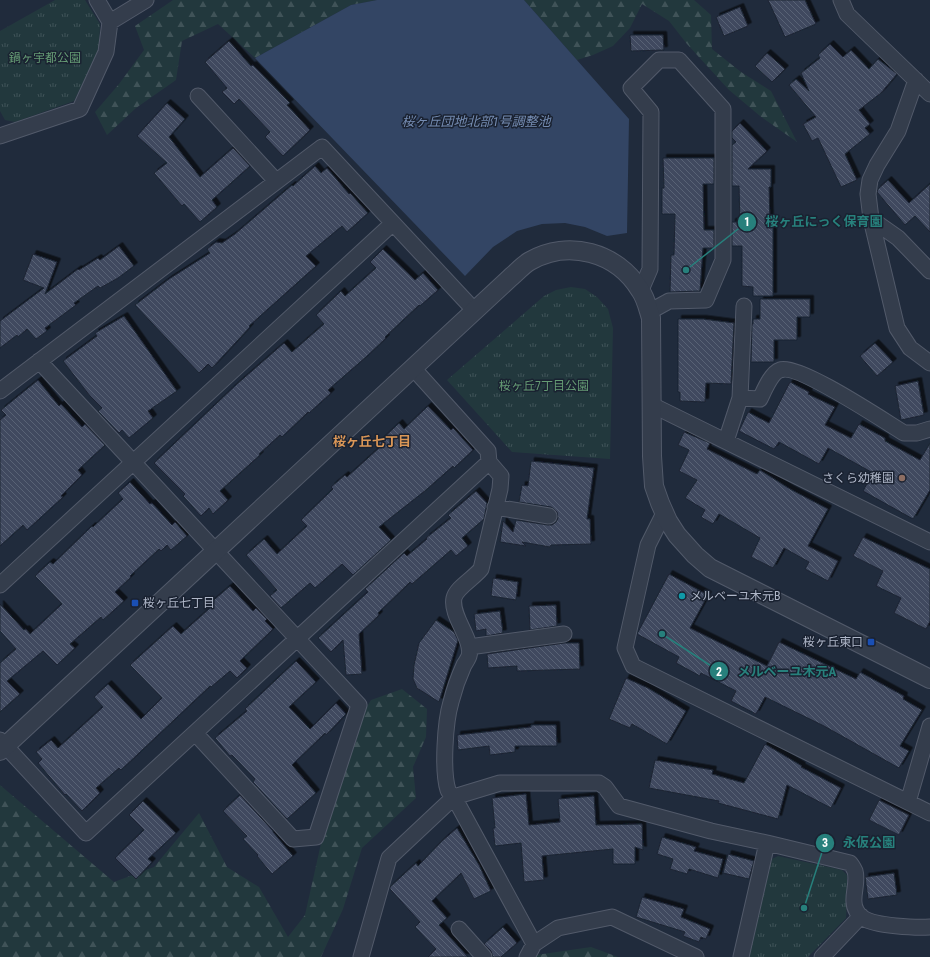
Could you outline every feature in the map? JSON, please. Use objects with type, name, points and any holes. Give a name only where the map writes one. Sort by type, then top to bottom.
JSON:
[{"type":"street","points":[[2,132],[80,109],[106,52],[110,22],[97,0]]},
{"type":"street","points":[[110,22],[146,0]]},
{"type":"street","points":[[841,0],[847,14],[930,94]]},
{"type":"street","points":[[641,290],[650,269],[651,112],[631,88],[659,60],[679,60],[723,109],[723,260],[706,300],[669,301],[649,312]]},
{"type":"street","points":[[916,80],[898,131],[877,165],[870,180],[868,194],[871,219],[897,328],[910,348],[926,360],[930,376]]},
{"type":"street","points":[[198,96],[276,181]]},
{"type":"street","points":[[0,391],[322,147],[475,311]]},
{"type":"street","points":[[871,219],[898,238],[930,271]]},
{"type":"street","points":[[0,585],[393,223]]},
{"type":"street","points":[[489,462],[86,833],[2,746],[530,262],[550,254],[568,250],[585,251],[602,256],[618,265],[630,276],[641,290],[651,318],[652,333],[652,456],[654,486],[664,513],[677,535],[695,555],[710,568],[930,679]]},
{"type":"street","points":[[726,441],[740,398],[744,306]]},
{"type":"street","points":[[39,361],[359,705],[316,837],[293,839],[195,733]]},
{"type":"street","points":[[413,368],[488,450],[489,462],[500,476],[500,489],[481,569],[476,576],[456,593],[454,599],[454,608],[469,647],[469,656],[464,665],[451,702],[447,724],[446,775],[448,792],[454,797],[531,950],[558,928],[612,917],[696,957]]},
{"type":"street","points":[[740,398],[760,400],[774,373],[781,369],[791,370],[816,380],[904,433],[917,434],[930,430]]},
{"type":"street","points":[[652,405],[930,542]]},
{"type":"street","points":[[495,508],[549,516]]},
{"type":"street","points":[[664,513],[648,546],[625,648],[633,666],[930,813]]},
{"type":"street","points":[[469,647],[564,634]]},
{"type":"street","points":[[908,802],[930,726]]},
{"type":"street","points":[[361,957],[390,858],[454,797],[500,784],[598,783],[605,787],[619,806],[711,831],[850,863],[855,871],[854,903],[861,916],[873,922],[922,928],[930,927]]},
{"type":"street","points":[[741,957],[767,843]]},
{"type":"street","points":[[822,957],[861,916]]},
{"type":"street","points":[[459,929],[484,957]]},
{"type":"green space","name":"鍋ヶ宇都公園","points":[[55,0],[85,0],[100,24],[99,50],[74,101],[15,122],[5,120],[0,111],[0,31]]},
{"type":"green space","points":[[173,0],[377,0],[351,5],[255,58],[218,24],[182,41],[176,80],[136,108],[107,135],[95,112],[119,84],[144,50],[135,26]]},
{"type":"green space","points":[[524,0],[694,0],[711,15],[712,49],[741,72],[771,91],[797,142],[760,116],[729,90],[687,44],[669,21],[642,4],[630,28],[613,46],[577,60]]},
{"type":"green space","name":"桜ヶ丘7丁目公園","points":[[571,287],[585,289],[597,297],[608,309],[613,328],[610,459],[512,452],[447,380],[544,296],[556,290]]},
{"type":"green space","points":[[402,689],[427,709],[426,737],[413,767],[416,798],[362,848],[343,909],[321,957],[0,957],[0,785],[114,882],[154,867],[199,813],[227,867],[259,887],[288,937],[305,915],[343,745],[371,700]]},
{"type":"green space","points":[[778,856],[842,870],[847,875],[846,918],[808,957],[749,957],[772,859]]},
{"type":"green space","points":[[591,947],[618,957],[534,957],[536,955]]},
{"type":"water","name":"桜ヶ丘団地北部1号調整池","points":[[377,0],[524,0],[629,119],[627,233],[607,236],[585,227],[565,223],[542,224],[517,231],[493,247],[465,276],[255,58],[351,5]]},
{"type":"building","points":[[768,0],[805,0],[816,24],[785,37]]},
{"type":"building","points":[[740,7],[748,26],[724,36],[716,17]]},
{"type":"building","points":[[630,35],[663,35],[664,50],[631,51]]},
{"type":"building","points":[[229,41],[251,66],[253,65],[290,103],[287,105],[310,130],[283,156],[265,137],[270,132],[239,99],[234,104],[222,92],[227,88],[205,62]]},
{"type":"building","points":[[830,44],[843,57],[851,50],[869,69],[878,59],[897,74],[881,93],[859,110],[870,124],[865,128],[870,134],[845,154],[857,180],[841,187],[818,138],[812,141],[803,124],[816,117],[789,85],[796,79],[809,91],[801,73],[820,58],[818,55]]},
{"type":"building","points":[[767,53],[785,69],[772,82],[755,66]]},
{"type":"building","points":[[167,103],[185,119],[169,137],[200,177],[233,148],[250,166],[212,200],[217,207],[200,222],[184,204],[182,206],[154,173],[167,163],[137,136]]},
{"type":"building","points":[[740,123],[767,151],[748,169],[771,169],[771,187],[769,187],[770,221],[773,221],[773,296],[753,296],[753,287],[742,286],[742,246],[732,246],[732,222],[740,222],[739,186],[732,186],[732,145],[736,142],[732,138],[732,131]]},
{"type":"building","points":[[663,158],[714,158],[714,184],[703,184],[704,230],[714,230],[714,248],[703,248],[700,291],[670,292],[671,255],[674,255],[675,214],[662,214],[662,188],[664,188]]},
{"type":"building","points":[[315,166],[321,173],[327,168],[349,194],[350,193],[368,213],[347,232],[342,226],[306,256],[316,266],[249,326],[250,327],[212,368],[208,364],[199,373],[135,305],[169,279],[210,253],[207,249],[216,242],[222,243],[235,234]]},
{"type":"building","points":[[888,180],[909,203],[930,184],[930,232],[915,216],[905,225],[877,192],[878,189]]},
{"type":"building","points":[[119,246],[134,266],[118,278],[100,288],[98,286],[74,303],[76,305],[45,328],[47,331],[36,339],[27,329],[18,337],[17,335],[0,348],[0,321],[44,288],[23,280],[33,254],[57,262],[45,294],[78,269],[79,270],[98,258],[100,260]]},
{"type":"building","points":[[383,249],[415,280],[423,273],[438,290],[420,306],[419,305],[366,357],[328,390],[331,393],[309,413],[308,412],[282,437],[280,435],[220,491],[228,500],[213,514],[209,508],[201,516],[183,496],[185,494],[154,463],[237,384],[284,343],[292,352],[324,324],[316,315],[341,291],[345,296],[376,268],[370,262]]},
{"type":"building","points":[[760,299],[810,299],[810,317],[797,317],[797,340],[774,340],[774,362],[751,362],[752,324],[753,319],[760,319]]},
{"type":"building","points":[[124,316],[177,391],[148,411],[153,418],[129,438],[122,430],[119,433],[98,411],[102,408],[90,396],[63,361],[97,336],[95,333]]},
{"type":"building","points":[[678,319],[703,319],[734,323],[731,384],[706,383],[705,402],[680,401],[680,392],[678,392]]},
{"type":"building","points":[[875,343],[893,362],[877,376],[860,356]]},
{"type":"building","points":[[38,380],[59,406],[61,404],[82,427],[85,424],[105,445],[78,470],[82,475],[61,496],[63,497],[27,530],[23,525],[0,546],[0,420],[6,415],[1,410]]},
{"type":"building","points":[[918,381],[924,415],[901,420],[895,386]]},
{"type":"building","points":[[790,382],[809,392],[808,394],[835,407],[825,425],[851,438],[859,424],[885,438],[885,441],[920,460],[930,443],[930,490],[913,519],[863,491],[873,473],[828,448],[819,464],[779,442],[774,449],[739,431],[748,412],[769,423]]},
{"type":"building","points":[[428,406],[451,430],[453,428],[473,450],[454,468],[453,466],[426,490],[379,527],[391,540],[353,575],[342,564],[315,588],[310,583],[281,608],[270,596],[277,590],[246,555],[264,539],[277,554],[307,526],[301,520],[333,489],[331,487],[345,475],[347,477],[379,448],[376,445],[399,423],[404,429]]},
{"type":"building","points":[[684,432],[710,443],[707,449],[757,474],[760,470],[790,489],[828,509],[808,546],[838,561],[828,581],[805,569],[809,562],[784,548],[773,568],[751,557],[760,538],[719,514],[713,524],[701,517],[705,510],[685,498],[697,480],[679,471],[689,450],[678,445]]},
{"type":"building","points":[[531,461],[594,468],[587,519],[590,519],[591,544],[551,545],[550,547],[522,542],[526,546],[500,542],[503,521],[513,532],[516,520],[552,525],[558,518],[557,512],[551,507],[519,502],[522,485],[528,486]]},
{"type":"building","points":[[130,482],[172,525],[175,522],[187,536],[171,550],[167,545],[161,551],[159,549],[130,576],[131,577],[115,592],[124,601],[103,620],[101,617],[70,644],[75,648],[57,665],[43,651],[7,681],[20,694],[0,712],[0,663],[16,649],[0,631],[0,604],[24,630],[26,629],[30,634],[62,604],[35,576],[50,562],[53,564],[92,526],[93,527],[123,499],[118,493]]},
{"type":"building","points":[[476,491],[487,503],[484,519],[462,538],[468,546],[456,556],[451,550],[412,584],[410,582],[378,613],[379,615],[359,634],[362,674],[346,675],[343,640],[331,652],[318,638],[368,592],[365,589],[404,553],[407,556],[427,539],[426,538],[451,518],[448,515]]},
{"type":"building","points":[[863,537],[930,569],[930,621],[926,629],[894,613],[901,598],[876,586],[883,571],[853,556]]},
{"type":"building","points":[[669,574],[708,595],[690,628],[767,666],[779,642],[856,679],[860,672],[904,696],[903,699],[922,710],[900,746],[909,751],[899,768],[824,726],[765,697],[756,714],[731,701],[736,691],[701,673],[700,676],[676,663],[679,657],[637,634]]},
{"type":"building","points":[[493,578],[518,582],[516,600],[491,596]]},
{"type":"building","points":[[230,586],[253,611],[256,608],[267,619],[265,621],[273,629],[240,661],[247,668],[237,678],[230,671],[211,687],[210,686],[121,770],[119,768],[96,788],[100,793],[82,811],[66,794],[65,795],[38,763],[42,759],[36,752],[51,740],[58,748],[103,707],[94,697],[108,684],[141,719],[162,698],[130,665],[173,626],[181,634],[210,608],[208,605]]},
{"type":"building","points":[[556,605],[557,626],[530,630],[529,606]]},
{"type":"building","points":[[500,611],[503,633],[486,636],[486,629],[476,631],[474,614]]},
{"type":"building","points":[[436,620],[454,632],[458,640],[439,702],[417,688],[413,679],[414,665],[419,643]]},
{"type":"building","points":[[564,643],[579,643],[580,669],[517,671],[517,666],[488,668],[487,654]]},
{"type":"building","points":[[296,661],[316,682],[289,707],[310,729],[336,703],[346,714],[326,735],[325,733],[292,765],[316,793],[287,819],[253,782],[255,779],[232,755],[230,756],[215,738],[247,711],[245,709]]},
{"type":"building","points":[[626,678],[648,688],[686,711],[667,744],[632,724],[630,728],[609,719]]},
{"type":"building","points":[[531,725],[556,725],[557,746],[515,746],[515,752],[490,755],[489,746],[458,750],[457,735],[531,727]]},
{"type":"building","points":[[765,744],[802,766],[801,767],[841,788],[831,808],[787,785],[778,819],[718,803],[719,801],[649,788],[655,760],[713,770],[712,774],[744,783]]},
{"type":"building","points":[[526,794],[529,825],[560,822],[558,799],[594,796],[596,825],[642,824],[643,850],[635,847],[635,864],[613,864],[613,849],[542,856],[544,880],[524,882],[521,843],[495,846],[492,798]]},
{"type":"building","points":[[240,795],[273,831],[293,856],[272,874],[257,856],[258,855],[243,839],[247,836],[223,811]]},
{"type":"building","points":[[879,800],[909,815],[899,835],[869,820]]},
{"type":"building","points":[[143,801],[176,833],[148,859],[152,862],[136,879],[115,858],[144,830],[129,815]]},
{"type":"building","points":[[457,828],[479,865],[491,891],[474,899],[461,873],[432,901],[447,918],[439,925],[468,957],[428,957],[436,949],[415,927],[420,922],[390,889],[390,887],[416,863],[418,866]]},
{"type":"building","points":[[662,837],[696,847],[694,851],[723,859],[718,878],[689,869],[687,874],[670,869],[673,859],[657,854]]},
{"type":"building","points":[[728,854],[754,861],[749,879],[723,873]]},
{"type":"building","points":[[894,873],[897,895],[868,899],[865,877]]},
{"type":"building","points":[[642,897],[684,909],[681,917],[710,929],[706,939],[701,937],[699,942],[683,936],[685,932],[636,917]]},
{"type":"building","points":[[503,927],[517,943],[501,957],[493,957],[491,951],[484,944]]},
{"type":"place","name":"桜ヶ丘にっく保育園","points":[[686,270]]},
{"type":"place","name":"さくら幼稚園","points":[[902,478]]},
{"type":"place","name":"メルベーユ木元B","points":[[682,596]]},
{"type":"place","name":"桜ヶ丘七丁目","points":[[135,603]]},
{"type":"place","name":"メルベーユ木元A","points":[[662,634]]},
{"type":"place","name":"桜ヶ丘東口","points":[[871,642]]},
{"type":"place","name":"永仮公園","points":[[804,908]]},
{"type":"district","name":"桜ヶ丘七丁目","points":[[372,441]]}]
